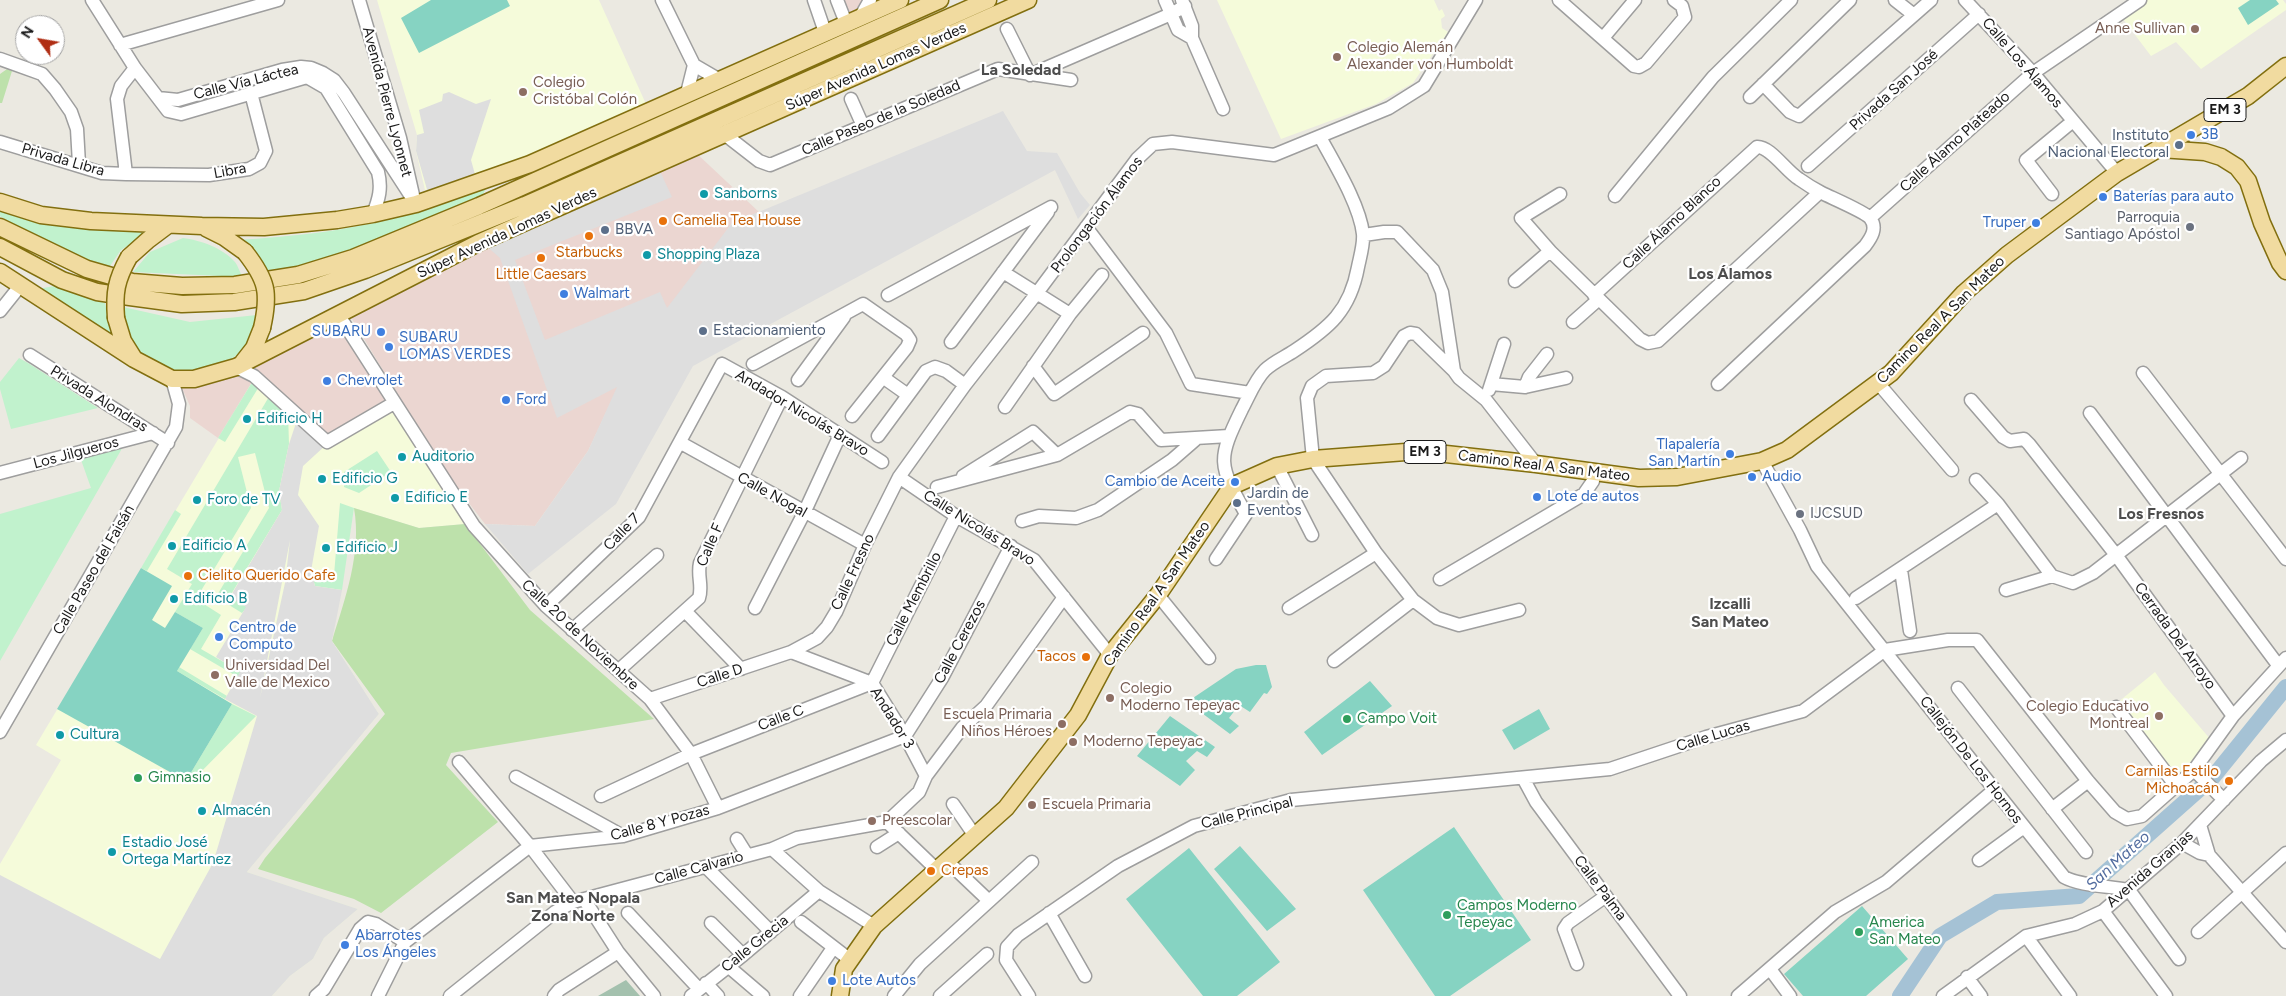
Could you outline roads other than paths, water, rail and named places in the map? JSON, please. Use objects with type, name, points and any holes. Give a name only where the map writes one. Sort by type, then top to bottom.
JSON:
[{"type":"main road","points":[[0,202],[41,215],[91,221],[168,225],[264,227],[337,220],[373,214],[416,204],[536,161],[718,79],[823,25],[841,10],[862,16],[900,0]]},
{"type":"main road","points":[[0,227],[87,268],[132,282],[182,286],[235,285],[298,275],[353,258],[479,206],[940,0]]},
{"type":"main road","name":"Súper Avenida Lomas Verdes","points":[[0,247],[62,280],[97,292],[182,304],[243,301],[304,291],[365,270],[519,208],[988,0]]},
{"type":"main road","name":"Súper Avenida Lomas Verdes","points":[[176,379],[214,375],[239,365],[500,234],[723,133],[1028,0]]},
{"type":"main road","name":"Camino Real A San Mateo","points":[[840,996],[844,968],[841,954],[1006,808],[1078,716],[1110,655],[1158,595],[1232,486],[1277,466],[1313,459],[1418,452],[1536,464],[1639,478],[1677,478],[1762,462],[1787,450],[1891,373],[1964,293],[2007,254],[2117,174],[2248,96],[2286,66]]},
{"type":"main road","points":[[479,206],[536,161],[616,145]]},
{"type":"main road","points":[[2160,149],[2205,152],[2221,158],[2236,167],[2248,181],[2262,223],[2280,263],[2286,271]]},
{"type":"main road","points":[[500,234],[519,208],[563,206]]},
{"type":"main road","points":[[134,359],[123,341],[116,318],[114,297],[119,275],[129,257],[168,225]]},
{"type":"main road","points":[[202,226],[224,237],[244,252],[259,270],[266,289],[266,309],[262,328],[254,348],[239,365]]},
{"type":"main road","points":[[0,272],[134,359],[176,379]]},
{"type":"main road","points":[[20,286],[62,280]]},
{"type":"street","name":"Calle Vía Láctea","points":[[92,0],[135,68],[168,111],[181,114],[307,77],[326,88],[378,172],[381,184]]},
{"type":"street","points":[[120,45],[278,0]]},
{"type":"street","name":"Avenida Pierre Lyonnet","points":[[359,0],[400,138],[403,178],[416,204]]},
{"type":"street","points":[[662,0],[694,65],[718,79]]},
{"type":"street","points":[[814,0],[823,25]]},
{"type":"street","points":[[862,16],[870,0]]},
{"type":"street","points":[[1165,0],[1178,30],[1192,38]]},
{"type":"street","name":"Prolongación Álamos","points":[[899,477],[1137,159],[1153,144],[1172,142],[1274,155],[1389,108],[1424,86],[1476,0]]},
{"type":"street","points":[[1559,0],[1634,66],[1642,67],[1685,17],[1682,6],[1674,0]]},
{"type":"street","points":[[1602,38],[1635,0]]},
{"type":"street","points":[[1614,196],[1712,77],[1791,0]]},
{"type":"street","points":[[1750,97],[1850,0]]},
{"type":"street","points":[[1895,0],[1914,15]]},
{"type":"street","points":[[1764,84],[1790,112],[1799,116],[1931,0]]},
{"type":"street","name":"Calle Los Álamos","points":[[1965,0],[2033,73],[2117,174]]},
{"type":"street","name":"Calle Álamo Plateado","points":[[1870,218],[2033,73],[2140,0]]},
{"type":"street","points":[[1007,29],[1030,75],[1171,14],[1183,3],[1192,26],[1192,38],[1223,109]]},
{"type":"street","name":"Privada San José","points":[[1808,166],[1979,14]]},
{"type":"street","points":[[0,59],[42,74],[55,89],[71,112],[77,129],[79,164]]},
{"type":"street","points":[[687,93],[694,65]]},
{"type":"street","name":"Calle Vía Láctea","points":[[158,98],[178,100],[282,70],[300,67],[311,68],[323,72],[334,80],[403,178]]},
{"type":"street","points":[[126,174],[117,99],[121,86],[135,68]]},
{"type":"street","name":"Calle Paseo de la Soledad","points":[[723,133],[759,161],[770,165],[998,69],[1071,80]]},
{"type":"street","name":"Libra","points":[[126,174],[209,176],[255,167],[264,158],[266,151],[250,94]]},
{"type":"street","points":[[851,99],[863,126]]},
{"type":"street","points":[[2052,194],[2026,160],[2072,121]]},
{"type":"street","points":[[1216,559],[1246,514],[1225,473],[1223,461],[1224,449],[1229,436],[1250,393],[1266,369],[1336,320],[1348,301],[1356,278],[1364,235],[1360,216],[1320,137]]},
{"type":"street","name":"Privada Libra","points":[[0,142],[79,164],[102,173],[126,174]]},
{"type":"street","name":"Calle Álamo Blanco","points":[[1573,322],[1750,151],[1757,147],[1762,146],[1789,173],[1820,192]]},
{"type":"street","points":[[373,214],[379,199],[381,184],[403,178]]},
{"type":"street","points":[[1560,194],[1520,218],[1550,251],[1640,339],[1648,343],[1658,340],[1820,192],[1870,218],[1874,228],[1872,237],[1864,246],[1718,384]]},
{"type":"street","points":[[888,295],[1051,207],[951,342]]},
{"type":"street","points":[[1086,228],[1166,333],[1191,384],[1250,393]]},
{"type":"street","points":[[1364,235],[1397,232],[1432,270],[1442,292],[1454,372]]},
{"type":"street","points":[[1515,281],[1550,251]]},
{"type":"street","points":[[1003,272],[1070,314]]},
{"type":"street","points":[[1005,407],[1070,314],[1102,275]]},
{"type":"street","points":[[0,311],[20,286]]},
{"type":"street","points":[[753,364],[863,304],[906,334],[910,340],[884,378],[852,416]]},
{"type":"street","points":[[798,380],[847,313]]},
{"type":"street","name":"Calle 20 de Noviembre","points":[[338,314],[474,526],[546,606],[650,699],[691,754],[718,808]]},
{"type":"street","points":[[1033,366],[1054,394],[1143,333]]},
{"type":"street","points":[[1519,610],[1459,625],[1437,618],[1413,600],[1376,553],[1313,459],[1307,398],[1308,391],[1326,376],[1373,373],[1384,366],[1404,336],[1410,333],[1416,334],[1459,378],[1486,400],[1536,464]]},
{"type":"street","points":[[1486,400],[1504,344]]},
{"type":"street","points":[[1525,387],[1529,377],[1547,354]]},
{"type":"street","name":"Privada Alondras","points":[[30,355],[168,443]]},
{"type":"street","name":"Andador Nicolás Bravo","points":[[721,360],[882,462]]},
{"type":"street","name":"Calle 7","points":[[546,606],[640,517],[681,443],[721,360]]},
{"type":"street","points":[[239,365],[254,376],[327,442],[394,403]]},
{"type":"street","points":[[878,436],[926,371],[936,367],[946,371],[966,385]]},
{"type":"street","points":[[2143,373],[2286,559]]},
{"type":"street","points":[[884,378],[908,395]]},
{"type":"street","points":[[1491,384],[1525,387],[1566,378]]},
{"type":"street","name":"Calle Paseo del Faisán","points":[[0,732],[176,427],[179,404],[176,379]]},
{"type":"street","points":[[1878,383],[1952,470]]},
{"type":"street","name":"Calle F","points":[[619,670],[699,598],[702,589],[698,574],[700,563],[782,397]]},
{"type":"street","name":"Cerrada Del Arroyo","points":[[1971,400],[2003,437],[2010,441],[2024,439],[2116,555],[2233,716]]},
{"type":"street","points":[[937,487],[1057,455],[1130,412],[1138,414],[1161,440],[1195,440],[1229,436]]},
{"type":"street","points":[[1885,650],[1948,640],[1976,640],[2088,782],[2115,812],[2127,819],[2142,816],[2176,786],[2197,773],[2233,716],[2282,662],[2090,413]]},
{"type":"street","points":[[953,483],[1033,432],[1057,455]]},
{"type":"street","name":"Los Jilgueros","points":[[0,473],[153,433]]},
{"type":"street","points":[[754,608],[804,513],[840,435]]},
{"type":"street","points":[[1022,521],[1039,516],[1076,518],[1098,510],[1172,460],[1195,440]]},
{"type":"street","name":"Calle Nogal","points":[[681,443],[865,546]]},
{"type":"street","points":[[1976,480],[1998,504],[2052,576],[2073,583],[2093,573],[2241,458]]},
{"type":"street","name":"Callejón De Los Hornos","points":[[1762,462],[1800,530],[1817,566],[2058,868],[2064,878],[2073,882],[2129,890]]},
{"type":"street","points":[[1277,466],[1312,535]]},
{"type":"street","points":[[1440,579],[1584,494],[1593,481],[1594,471]]},
{"type":"street","name":"Calle Nicolás Bravo","points":[[899,477],[956,516],[1034,560],[1110,655]]},
{"type":"street","name":"Calle Fresno","points":[[791,652],[817,638],[827,627],[836,612],[865,546],[899,477]]},
{"type":"street","points":[[1856,598],[1998,504]]},
{"type":"street","name":"Calle Membrillo","points":[[872,683],[956,516]]},
{"type":"street","name":"Calle Cerezos","points":[[905,736],[942,678],[1011,546]]},
{"type":"street","points":[[1289,608],[1376,553]]},
{"type":"street","points":[[572,630],[657,555]]},
{"type":"street","points":[[1901,570],[1910,631]]},
{"type":"street","points":[[2006,590],[2052,576]]},
{"type":"street","points":[[1158,595],[1209,658]]},
{"type":"street","points":[[988,900],[887,822],[919,792],[926,776],[962,728],[986,706],[1064,597]]},
{"type":"street","points":[[1334,661],[1413,600]]},
{"type":"street","points":[[685,611],[741,669]]},
{"type":"street","name":"Calle Lucas","points":[[1523,778],[1610,769],[1706,737],[1803,711],[1885,650]]},
{"type":"street","name":"Andador 3","points":[[791,652],[872,683],[905,736],[926,776]]},
{"type":"street","name":"Calle D","points":[[650,699],[791,652]]},
{"type":"street","name":"Calle C","points":[[600,796],[691,754],[872,683]]},
{"type":"street","points":[[1958,688],[2086,852]]},
{"type":"street","points":[[2116,707],[2176,786]]},
{"type":"street","name":"Calle 8 Y Pozas","points":[[530,846],[623,836],[718,808],[905,736]]},
{"type":"street","name":"Avenida Granjas","points":[[1943,996],[2026,936],[2075,924],[2103,911],[2182,843],[2200,825],[2221,797],[2286,740]]},
{"type":"street","points":[[459,762],[578,901],[654,996]]},
{"type":"street","points":[[2197,773],[2221,797]]},
{"type":"street","points":[[516,777],[623,836]]},
{"type":"street","name":"Calle Palma","points":[[1523,778],[1536,802],[1680,996]]},
{"type":"street","name":"Calle Principal","points":[[1029,996],[1006,960],[1007,947],[1018,935],[1118,866],[1194,826],[1291,800],[1523,778]]},
{"type":"street","points":[[2052,809],[2088,782]]},
{"type":"street","points":[[1738,996],[1835,912],[1886,882],[1994,790]]},
{"type":"street","points":[[953,804],[975,836]]},
{"type":"street","name":"Calle Calvario","points":[[450,996],[555,912],[578,901],[772,849],[797,838],[887,822]]},
{"type":"street","points":[[2200,825],[2208,855],[2286,942]]},
{"type":"street","points":[[1979,860],[2024,827]]},
{"type":"street","points":[[877,847],[899,833]]},
{"type":"street","points":[[737,839],[747,855]]},
{"type":"street","points":[[2182,843],[2200,853],[2208,855]]},
{"type":"street","points":[[378,996],[405,942],[530,846]]},
{"type":"street","points":[[772,849],[819,891],[874,926]]},
{"type":"street","points":[[2198,932],[2286,854]]},
{"type":"street","points":[[894,996],[920,964],[988,900],[1032,862]]},
{"type":"street","points":[[706,867],[771,932]]},
{"type":"street","points":[[2129,890],[2179,960]]},
{"type":"street","name":"Calle Grecia","points":[[698,990],[819,891]]},
{"type":"street","points":[[1576,964],[1564,929],[1606,896]]},
{"type":"street","points":[[2103,911],[2166,996]]},
{"type":"street","points":[[628,913],[698,990],[718,996]]},
{"type":"street","points":[[1049,913],[1085,976]]},
{"type":"street","points":[[316,996],[324,989],[360,929],[368,922],[376,924],[405,942]]},
{"type":"street","points":[[711,922],[743,955]]},
{"type":"street","points":[[800,996],[841,954],[801,922]]},
{"type":"street","points":[[2026,936],[2070,996]]},
{"type":"street","points":[[554,996],[559,990],[618,952]]},
{"type":"street","points":[[940,996],[987,954]]},
{"type":"street","points":[[729,966],[763,996]]},
{"type":"street","points":[[1770,969],[1790,996]]},
{"type":"street","points":[[1967,977],[1981,996]]},
{"type":"waterway","name":"San Mateo","points":[[1900,996],[1940,936],[1997,902],[2079,896],[2213,777],[2286,687]]},
{"type":"place","name":"Anne Sullivan","points":[[2195,29]]},
{"type":"place","name":"Colegio Alemán Alexander von Humboldt","points":[[1337,57]]},
{"type":"place","name":"Colegio Cristóbal Colón","points":[[523,92]]},
{"type":"place","name":"3B","points":[[2191,135]]},
{"type":"place","name":"Instituto Nacional Electoral","points":[[2179,145]]},
{"type":"place","name":"Sanborns","points":[[704,194]]},
{"type":"place","name":"Baterías para auto","points":[[2103,197]]},
{"type":"place","name":"Camelia Tea House","points":[[663,221]]},
{"type":"place","name":"Truper","points":[[2036,223]]},
{"type":"place","name":"Parroquia Santiago Apóstol","points":[[2190,227]]},
{"type":"place","name":"BBVA","points":[[605,230]]},
{"type":"place","name":"Starbucks","points":[[589,236]]},
{"type":"place","name":"Shopping Plaza","points":[[647,255]]},
{"type":"place","name":"Little Caesars","points":[[541,258]]},
{"type":"place","name":"Walmart","points":[[564,294]]},
{"type":"place","name":"Estacionamiento","points":[[703,331]]},
{"type":"place","name":"SUBARU","points":[[381,332]]},
{"type":"place","name":"SUBARU LOMAS VERDES","points":[[389,347]]},
{"type":"place","name":"Chevrolet","points":[[327,381]]},
{"type":"place","name":"Ford","points":[[506,400]]},
{"type":"place","name":"Edificio H","points":[[247,419]]},
{"type":"place","name":"Tlapalería San Martín","points":[[1730,454]]},
{"type":"place","name":"Auditorio","points":[[402,457]]},
{"type":"place","name":"Audio","points":[[1752,477]]},
{"type":"place","name":"Edificio G","points":[[322,479]]},
{"type":"place","name":"Cambio de Aceite","points":[[1235,482]]},
{"type":"place","name":"Lote de autos","points":[[1537,497]]},
{"type":"place","name":"Edificio E","points":[[395,498]]},
{"type":"place","name":"Foro de TV","points":[[197,500]]},
{"type":"place","name":"Jardin de Eventos","points":[[1237,503]]},
{"type":"place","name":"IJCSUD","points":[[1800,514]]},
{"type":"place","name":"Edificio A","points":[[172,546]]},
{"type":"place","name":"Edificio J","points":[[326,548]]},
{"type":"place","name":"Cielito Querido Cafe","points":[[188,576]]},
{"type":"place","name":"Edificio B","points":[[174,599]]},
{"type":"place","name":"Centro de Computo","points":[[219,637]]},
{"type":"place","name":"Tacos","points":[[1086,657]]},
{"type":"place","name":"Universidad Del Valle de Mexico","points":[[215,675]]},
{"type":"place","name":"Colegio Moderno Tepeyac","points":[[1110,698]]},
{"type":"place","name":"Colegio Educativo Montreal","points":[[2159,716]]},
{"type":"place","name":"Campo Voit","points":[[1347,719]]},
{"type":"place","name":"Escuela Primaria Niños Héroes","points":[[1062,724]]},
{"type":"place","name":"Cultura","points":[[60,735]]},
{"type":"place","name":"Moderno Tepeyac","points":[[1073,742]]},
{"type":"place","name":"Gimnasio","points":[[138,778]]},
{"type":"place","name":"Carnilas Estilo Michoacán","points":[[2229,781]]},
{"type":"place","name":"Escuela Primaria","points":[[1032,805]]},
{"type":"place","name":"Almacén","points":[[202,811]]},
{"type":"place","name":"Preescolar","points":[[872,821]]},
{"type":"place","name":"Estadio José Ortega Martínez","points":[[112,852]]},
{"type":"place","name":"Crepas","points":[[931,871]]},
{"type":"place","name":"Campos Moderno Tepeyac","points":[[1447,915]]},
{"type":"place","name":"America San Mateo","points":[[1859,932]]},
{"type":"place","name":"Abarrotes Los Ángeles","points":[[345,945]]},
{"type":"place","name":"Lote Autos","points":[[832,981]]},
{"type":"district","name":"La Soledad","points":[[1021,70]]},
{"type":"district","name":"Los Álamos","points":[[1730,274]]},
{"type":"district","name":"Los Fresnos","points":[[2161,514]]},
{"type":"district","name":"Izcalli San Mateo","points":[[1730,613]]},
{"type":"district","name":"San Mateo Nopala Zona Norte","points":[[573,907]]}]
